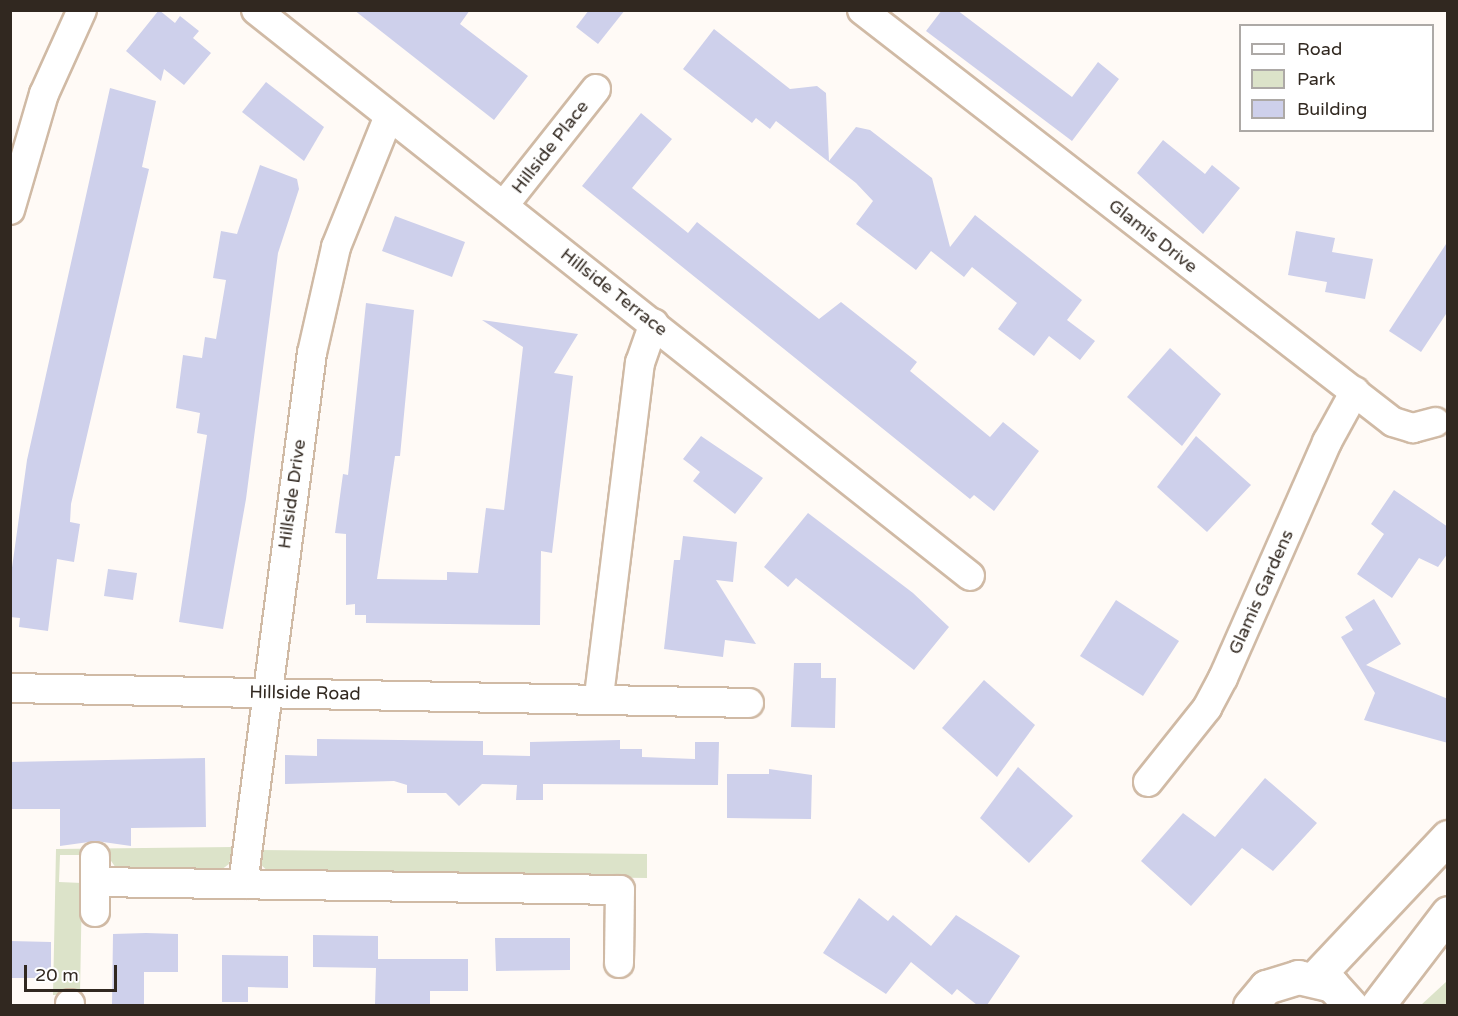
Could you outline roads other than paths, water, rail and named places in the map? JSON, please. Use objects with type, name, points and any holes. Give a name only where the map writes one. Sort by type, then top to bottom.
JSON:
[{"type":"street","points":[[10,210],[44,94],[82,10]]},
{"type":"street","name":"Hillside Terrace","points":[[256,10],[654,323],[970,576]]},
{"type":"street","name":"Glamis Drive","points":[[862,10],[1393,422],[1413,428],[1443,422]]},
{"type":"street","name":"Hillside Place","points":[[504,205],[596,89]]},
{"type":"street","name":"Hillside Drive","points":[[243,884],[265,693],[312,353],[336,247],[389,116]]},
{"type":"street","points":[[599,696],[640,363],[654,323]]},
{"type":"street","name":"Glamis Gardens","points":[[1148,782],[1207,708],[1223,678],[1327,442],[1355,391]]},
{"type":"street","name":"Hillside Road","points":[[10,688],[599,696],[749,702]]},
{"type":"street","points":[[1314,979],[1448,837]]},
{"type":"street","points":[[95,912],[95,869],[243,884],[620,890],[619,963]]},
{"type":"street","points":[[1377,1005],[1448,913]]},
{"type":"street","points":[[1250,1005],[1281,980],[1314,979],[1332,985],[1351,1005]]}]
